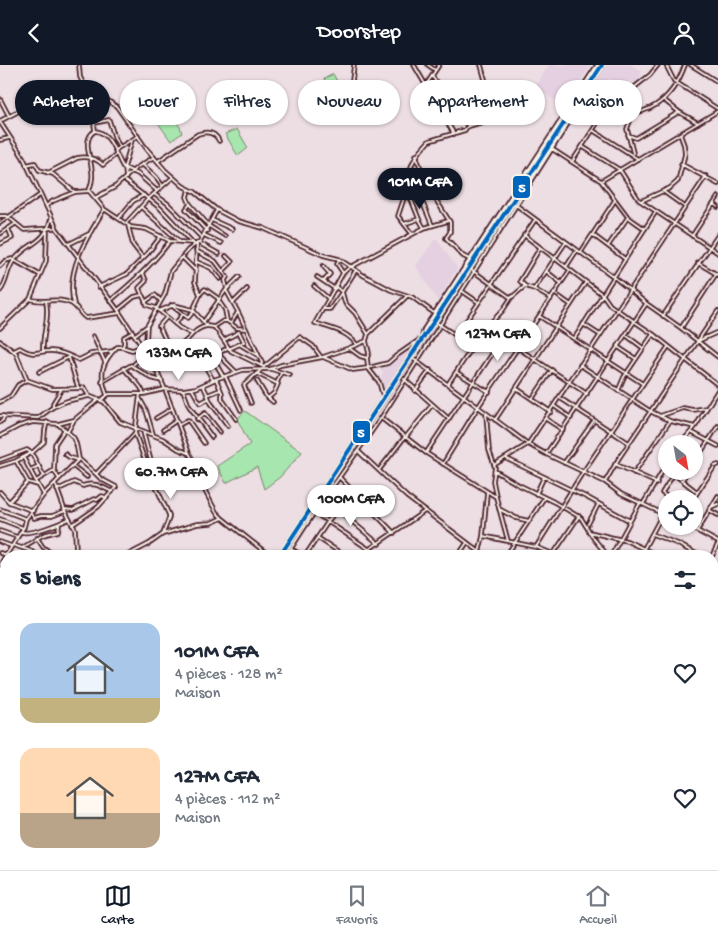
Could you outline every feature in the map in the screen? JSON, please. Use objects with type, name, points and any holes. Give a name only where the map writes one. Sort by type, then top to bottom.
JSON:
[{"type":"highway","points":[[284,550],[410,356],[514,204],[602,65]]},
{"type":"street","points":[[79,65],[80,77],[83,83],[116,105],[154,157],[173,177],[217,210],[238,221],[263,227],[323,255],[339,259],[391,290],[420,302],[434,313]]},
{"type":"street","points":[[352,80],[354,65]]},
{"type":"street","points":[[414,65],[423,80]]},
{"type":"street","points":[[428,65],[435,70]]},
{"type":"street","points":[[429,80],[439,65]]},
{"type":"street","points":[[412,234],[398,216],[408,176],[416,155],[428,141],[465,130],[494,117],[493,105],[481,65]]},
{"type":"street","points":[[251,403],[244,385],[300,337],[313,346],[322,357],[353,370],[388,363],[422,339],[424,329],[434,313],[571,106],[577,92],[597,65]]},
{"type":"street","points":[[642,82],[658,65]]},
{"type":"street","points":[[601,181],[718,110],[672,79],[666,65]]},
{"type":"street","points":[[642,111],[649,109],[664,100],[677,83],[685,65]]},
{"type":"street","points":[[691,65],[718,81]]},
{"type":"street","points":[[432,76],[450,104],[457,109],[462,120],[469,127]]},
{"type":"street","points":[[0,99],[9,116]]},
{"type":"street","points":[[664,100],[679,113],[698,123]]},
{"type":"street","points":[[15,113],[0,122],[9,138],[17,147],[56,228],[147,352],[162,381],[189,453],[212,505],[222,518],[262,550]]},
{"type":"street","points":[[628,135],[636,138],[679,113]]},
{"type":"street","points":[[95,131],[94,123],[109,120],[115,139],[120,147]]},
{"type":"street","points":[[449,125],[454,133]]},
{"type":"street","points":[[566,125],[550,148],[601,181],[628,217],[645,229]]},
{"type":"street","points":[[572,162],[598,125]]},
{"type":"street","points":[[628,125],[626,129],[633,154]]},
{"type":"street","points":[[95,131],[105,135],[125,168],[133,171],[156,191]]},
{"type":"street","points":[[89,191],[93,178],[88,141],[95,131]]},
{"type":"street","points":[[594,131],[633,154],[638,159]]},
{"type":"street","points":[[158,161],[198,133],[205,132],[216,135],[219,141]]},
{"type":"street","points":[[641,201],[663,191],[678,181],[685,154],[680,134]]},
{"type":"street","points":[[115,150],[138,136]]},
{"type":"street","points":[[0,140],[9,138]]},
{"type":"street","points":[[132,140],[127,154],[125,179],[196,244],[219,254]]},
{"type":"street","points":[[583,147],[620,170],[633,192],[656,213],[718,253]]},
{"type":"street","points":[[48,173],[77,158],[90,157],[103,165],[116,154]]},
{"type":"street","points":[[416,155],[425,181],[449,221],[450,232],[446,238],[469,259]]},
{"type":"street","points":[[95,198],[104,195],[133,171],[154,157]]},
{"type":"street","points":[[26,165],[35,163],[39,170],[56,176],[75,192]]},
{"type":"street","points":[[682,164],[718,184]]},
{"type":"street","points":[[142,165],[162,185]]},
{"type":"street","points":[[408,176],[419,194],[432,225]]},
{"type":"street","points":[[494,465],[528,444],[706,176]]},
{"type":"street","points":[[127,224],[148,199],[173,177]]},
{"type":"street","points":[[189,189],[187,197],[190,204],[209,226],[225,236]]},
{"type":"street","points":[[45,206],[75,192],[89,191]]},
{"type":"street","points":[[89,191],[105,210],[135,228],[146,229],[170,241],[196,244]]},
{"type":"street","points":[[663,191],[685,207]]},
{"type":"street","points":[[154,194],[167,203],[202,238]]},
{"type":"street","points":[[404,194],[411,199],[424,228]]},
{"type":"street","points":[[0,223],[40,195]]},
{"type":"street","points":[[119,219],[134,201],[144,195]]},
{"type":"street","points":[[692,236],[718,197]]},
{"type":"street","points":[[581,252],[616,200]]},
{"type":"street","points":[[190,204],[186,209],[207,231]]},
{"type":"street","points":[[291,549],[314,513],[381,419],[514,204],[581,252],[718,357]]},
{"type":"street","points":[[714,204],[718,207]]},
{"type":"street","points":[[141,207],[181,243]]},
{"type":"street","points":[[105,210],[89,233],[78,257],[71,290],[74,304],[86,319],[120,313]]},
{"type":"street","points":[[147,352],[147,326],[167,290],[171,271],[182,257],[202,238],[217,210]]},
{"type":"street","points":[[574,339],[656,213]]},
{"type":"street","points":[[0,215],[9,217],[15,224],[26,230],[56,228]]},
{"type":"street","points":[[608,247],[628,217]]},
{"type":"street","points":[[0,290],[5,286],[8,268],[24,250],[42,239],[49,229],[51,219]]},
{"type":"street","points":[[404,225],[419,219]]},
{"type":"street","points":[[456,336],[535,219]]},
{"type":"street","points":[[212,220],[232,229]]},
{"type":"street","points":[[357,345],[352,338],[340,331],[315,323],[343,273],[424,228],[449,221]]},
{"type":"street","points":[[0,233],[15,224]]},
{"type":"street","points":[[127,224],[133,245],[143,258]]},
{"type":"street","points":[[0,244],[12,238],[8,228]]},
{"type":"street","points":[[0,328],[30,299],[45,266],[47,257],[46,232]]},
{"type":"street","points":[[68,244],[89,233]]},
{"type":"street","points":[[204,235],[221,243]]},
{"type":"street","points":[[524,235],[603,295],[610,305],[653,334],[718,385]]},
{"type":"street","points":[[593,235],[625,259]]},
{"type":"street","points":[[663,316],[708,247],[718,235]]},
{"type":"street","points":[[99,287],[125,276],[161,236]]},
{"type":"street","points":[[110,301],[143,273],[170,241]]},
{"type":"street","points":[[534,289],[566,242]]},
{"type":"street","points":[[196,244],[195,283],[200,295]]},
{"type":"street","points":[[540,247],[520,282],[551,299]]},
{"type":"street","points":[[566,267],[577,250]]},
{"type":"street","points":[[196,251],[214,260],[227,277],[225,281],[227,289],[263,367]]},
{"type":"street","points":[[222,271],[232,261],[226,256]]},
{"type":"street","points":[[182,257],[196,271]]},
{"type":"street","points":[[0,266],[10,259],[40,275]]},
{"type":"street","points":[[339,259],[336,264],[343,273]]},
{"type":"street","points":[[196,262],[211,268],[220,279]]},
{"type":"street","points":[[681,328],[717,275],[698,263]]},
{"type":"street","points":[[323,266],[330,273],[324,281]]},
{"type":"street","points":[[469,268],[511,298]]},
{"type":"street","points":[[323,309],[330,309],[356,270]]},
{"type":"street","points":[[442,464],[570,270]]},
{"type":"street","points":[[546,271],[562,283]]},
{"type":"street","points":[[143,273],[146,281],[139,287],[145,302],[192,335]]},
{"type":"street","points":[[204,321],[219,299],[239,277]]},
{"type":"street","points":[[317,277],[342,292],[345,303],[355,313],[368,334]]},
{"type":"street","points":[[495,420],[586,282]]},
{"type":"street","points":[[314,286],[329,299]]},
{"type":"street","points":[[448,384],[484,330],[511,298],[525,286]]},
{"type":"street","points":[[171,305],[188,318],[205,289],[219,299],[225,310],[227,321]]},
{"type":"street","points":[[233,303],[247,289]]},
{"type":"street","points":[[461,290],[478,302]]},
{"type":"street","points":[[554,293],[571,305]]},
{"type":"street","points":[[118,310],[135,296],[142,295]]},
{"type":"street","points":[[145,302],[155,295],[160,300]]},
{"type":"street","points":[[384,397],[379,382],[368,368],[367,359],[369,353],[366,341],[368,334],[407,296]]},
{"type":"street","points":[[30,299],[37,301],[58,299],[74,304]]},
{"type":"street","points":[[43,351],[44,333],[48,316],[46,301]]},
{"type":"street","points":[[546,454],[647,304]]},
{"type":"street","points":[[159,311],[171,305],[180,305],[194,310],[207,326]]},
{"type":"street","points":[[605,482],[650,411],[718,311]]},
{"type":"street","points":[[231,323],[238,312]]},
{"type":"street","points":[[175,324],[183,314]]},
{"type":"street","points":[[540,316],[643,385]]},
{"type":"street","points":[[156,371],[170,360],[172,353],[159,326],[166,317]]},
{"type":"street","points":[[494,320],[518,348],[587,394]]},
{"type":"street","points":[[102,381],[133,365],[147,352],[170,348],[184,342],[196,330],[207,326],[214,327],[223,321],[231,323],[237,328],[244,342],[218,354],[236,372]]},
{"type":"street","points":[[434,321],[472,347]]},
{"type":"street","points":[[464,325],[472,322],[484,330]]},
{"type":"street","points":[[583,324],[600,335]]},
{"type":"street","points":[[122,347],[125,342],[124,337],[147,326]]},
{"type":"street","points":[[214,327],[228,348],[263,367],[290,375]]},
{"type":"street","points":[[237,328],[246,329]]},
{"type":"street","points":[[224,340],[239,332]]},
{"type":"street","points":[[698,340],[718,332]]},
{"type":"street","points":[[426,453],[507,333]]},
{"type":"street","points":[[618,391],[626,373],[653,334]]},
{"type":"street","points":[[626,335],[643,348]]},
{"type":"street","points":[[93,336],[105,362]]},
{"type":"street","points":[[0,341],[19,357],[27,380],[43,387],[61,389],[84,388],[89,396]]},
{"type":"street","points":[[270,369],[322,357],[366,341]]},
{"type":"street","points":[[239,344],[259,356]]},
{"type":"street","points":[[107,395],[102,381],[102,371],[105,362],[113,351],[118,346],[132,350],[143,347]]},
{"type":"street","points":[[536,547],[583,472],[668,346]]},
{"type":"street","points":[[618,347],[636,359]]},
{"type":"street","points":[[14,351],[20,348],[30,353],[54,351],[79,360]]},
{"type":"street","points":[[349,348],[367,359]]},
{"type":"street","points":[[72,365],[90,354],[113,351]]},
{"type":"street","points":[[68,356],[78,387]]},
{"type":"street","points":[[39,372],[68,356]]},
{"type":"street","points":[[410,356],[528,444],[605,482],[622,494],[658,511]]},
{"type":"street","points":[[213,359],[241,410]]},
{"type":"street","points":[[204,364],[220,390],[222,399],[236,419]]},
{"type":"street","points":[[133,365],[150,378],[162,381]]},
{"type":"street","points":[[580,365],[650,411],[670,421],[695,427]]},
{"type":"street","points":[[59,479],[54,470],[55,444],[74,420],[107,395],[144,394],[165,389],[192,389],[236,372],[263,367]]},
{"type":"street","points":[[124,368],[129,376],[135,379],[144,394]]},
{"type":"street","points":[[532,399],[552,369]]},
{"type":"street","points":[[415,391],[430,371]]},
{"type":"street","points":[[456,372],[489,392]]},
{"type":"street","points":[[268,398],[275,391],[281,373]]},
{"type":"street","points":[[258,374],[277,383]]},
{"type":"street","points":[[404,379],[448,419]]},
{"type":"street","points":[[0,402],[11,396],[18,385],[27,380]]},
{"type":"street","points":[[257,381],[268,398],[273,402]]},
{"type":"street","points":[[203,385],[209,399],[228,425]]},
{"type":"street","points":[[516,388],[551,412]]},
{"type":"street","points":[[53,407],[53,403],[61,389]]},
{"type":"street","points":[[192,389],[199,402],[209,399]]},
{"type":"street","points":[[183,390],[189,407],[212,437]]},
{"type":"street","points":[[207,395],[220,390]]},
{"type":"street","points":[[688,435],[718,391]]},
{"type":"street","points":[[140,394],[135,433],[148,469],[169,515],[163,534]]},
{"type":"street","points":[[0,436],[44,415],[53,407],[67,401],[89,396],[100,399],[120,422],[152,434],[189,453]]},
{"type":"street","points":[[560,398],[629,444]]},
{"type":"street","points":[[140,399],[146,410],[152,434]]},
{"type":"street","points":[[379,470],[432,405]]},
{"type":"street","points":[[554,406],[571,418]]},
{"type":"street","points":[[156,418],[172,408]]},
{"type":"street","points":[[660,416],[683,408],[693,410],[706,408]]},
{"type":"street","points":[[197,419],[205,413],[220,432]]},
{"type":"street","points":[[486,413],[486,432],[495,471],[492,481],[508,541]]},
{"type":"street","points":[[0,415],[58,424],[74,420]]},
{"type":"street","points":[[0,421],[4,419],[4,415]]},
{"type":"street","points":[[381,419],[442,464],[496,497]]},
{"type":"street","points":[[546,419],[563,430]]},
{"type":"street","points":[[163,430],[177,420]]},
{"type":"street","points":[[179,425],[188,421],[204,443]]},
{"type":"street","points":[[564,463],[594,421]]},
{"type":"street","points":[[634,473],[670,421]]},
{"type":"street","points":[[0,466],[24,457],[45,442],[47,422]]},
{"type":"street","points":[[9,550],[21,532],[26,519],[44,495],[78,459],[76,441],[73,435],[58,424]]},
{"type":"street","points":[[703,449],[718,426]]},
{"type":"street","points":[[143,431],[153,469]]},
{"type":"street","points":[[691,432],[718,446]]},
{"type":"street","points":[[96,474],[135,433]]},
{"type":"street","points":[[0,460],[27,450],[31,453],[44,476]]},
{"type":"street","points":[[358,451],[425,511],[475,550]]},
{"type":"street","points":[[22,452],[44,495]]},
{"type":"street","points":[[65,454],[78,459],[101,479],[116,486],[98,507],[72,525]]},
{"type":"street","points":[[6,458],[8,463]]},
{"type":"street","points":[[506,458],[630,521]]},
{"type":"street","points":[[16,461],[28,483]]},
{"type":"street","points":[[615,464],[657,483]]},
{"type":"street","points":[[698,490],[714,466],[718,465]]},
{"type":"street","points":[[30,470],[39,466]]},
{"type":"street","points":[[73,466],[88,477]]},
{"type":"street","points":[[148,469],[153,469],[181,480],[189,486],[202,485]]},
{"type":"street","points":[[36,481],[54,470]]},
{"type":"street","points":[[495,471],[579,516],[604,550]]},
{"type":"street","points":[[536,494],[544,477]]},
{"type":"street","points":[[340,478],[395,533]]},
{"type":"street","points":[[614,550],[641,503],[658,480]]},
{"type":"street","points":[[682,480],[694,490]]},
{"type":"street","points":[[57,490],[74,482],[83,486],[87,483],[92,483],[112,492]]},
{"type":"street","points":[[28,483],[38,485]]},
{"type":"street","points":[[9,502],[28,483]]},
{"type":"street","points":[[55,483],[64,510],[75,529],[76,550]]},
{"type":"street","points":[[309,550],[350,489]]},
{"type":"street","points":[[482,550],[488,491]]},
{"type":"street","points":[[0,492],[9,502],[33,511]]},
{"type":"street","points":[[31,514],[34,518],[52,516],[64,510],[73,510],[94,499],[97,500],[102,495],[107,498]]},
{"type":"street","points":[[703,520],[718,496]]},
{"type":"street","points":[[510,550],[544,498]]},
{"type":"street","points":[[709,509],[718,504]]},
{"type":"street","points":[[587,526],[598,505]]},
{"type":"street","points":[[0,509],[26,519]]},
{"type":"street","points":[[337,509],[379,544]]},
{"type":"street","points":[[499,509],[516,518],[529,521]]},
{"type":"street","points":[[709,509],[718,515]]},
{"type":"street","points":[[314,513],[369,550],[425,511]]},
{"type":"street","points":[[555,550],[579,516]]},
{"type":"street","points":[[138,550],[163,534],[197,524],[211,523],[222,518]]},
{"type":"street","points":[[0,519],[23,528]]},
{"type":"street","points":[[21,532],[26,533],[59,524],[69,519]]},
{"type":"street","points":[[590,532],[645,549],[658,521]]},
{"type":"street","points":[[22,548],[44,534],[58,531],[60,529],[59,524]]},
{"type":"street","points":[[0,531],[18,537]]},
{"type":"street","points":[[652,534],[689,550]]},
{"type":"street","points":[[703,534],[718,543]]},
{"type":"street","points":[[483,536],[536,547],[542,550]]},
{"type":"street","points":[[37,538],[47,550]]},
{"type":"street","points":[[318,538],[336,550]]},
{"type":"street","points":[[0,542],[26,550]]},
{"type":"street","points":[[462,550],[466,543]]},
{"type":"shaded area","points":[[549,65],[591,65],[581,80],[555,80],[555,101],[545,94],[545,80],[539,80]]},
{"type":"shaded area","points":[[608,65],[631,65],[642,71],[640,76],[643,78],[641,80],[612,80],[609,78],[608,80],[598,80]]},
{"type":"shaded area","points":[[436,238],[457,268],[438,301],[416,266]]},
{"type":"shaded area","points":[[414,343],[416,344],[385,390],[380,386],[379,382],[383,372],[376,366],[389,361]]},
{"type":"green space","points":[[333,74],[336,80],[325,80]]},
{"type":"green space","points":[[160,125],[179,125],[182,133],[171,141]]},
{"type":"green space","points":[[237,129],[248,148],[238,156],[225,134]]},
{"type":"green space","points":[[245,411],[302,452],[280,477],[264,489],[257,467],[226,483],[217,466],[250,444],[237,419]]},
{"type":"transit line","name":"5","points":[[284,550],[602,65]]}]
